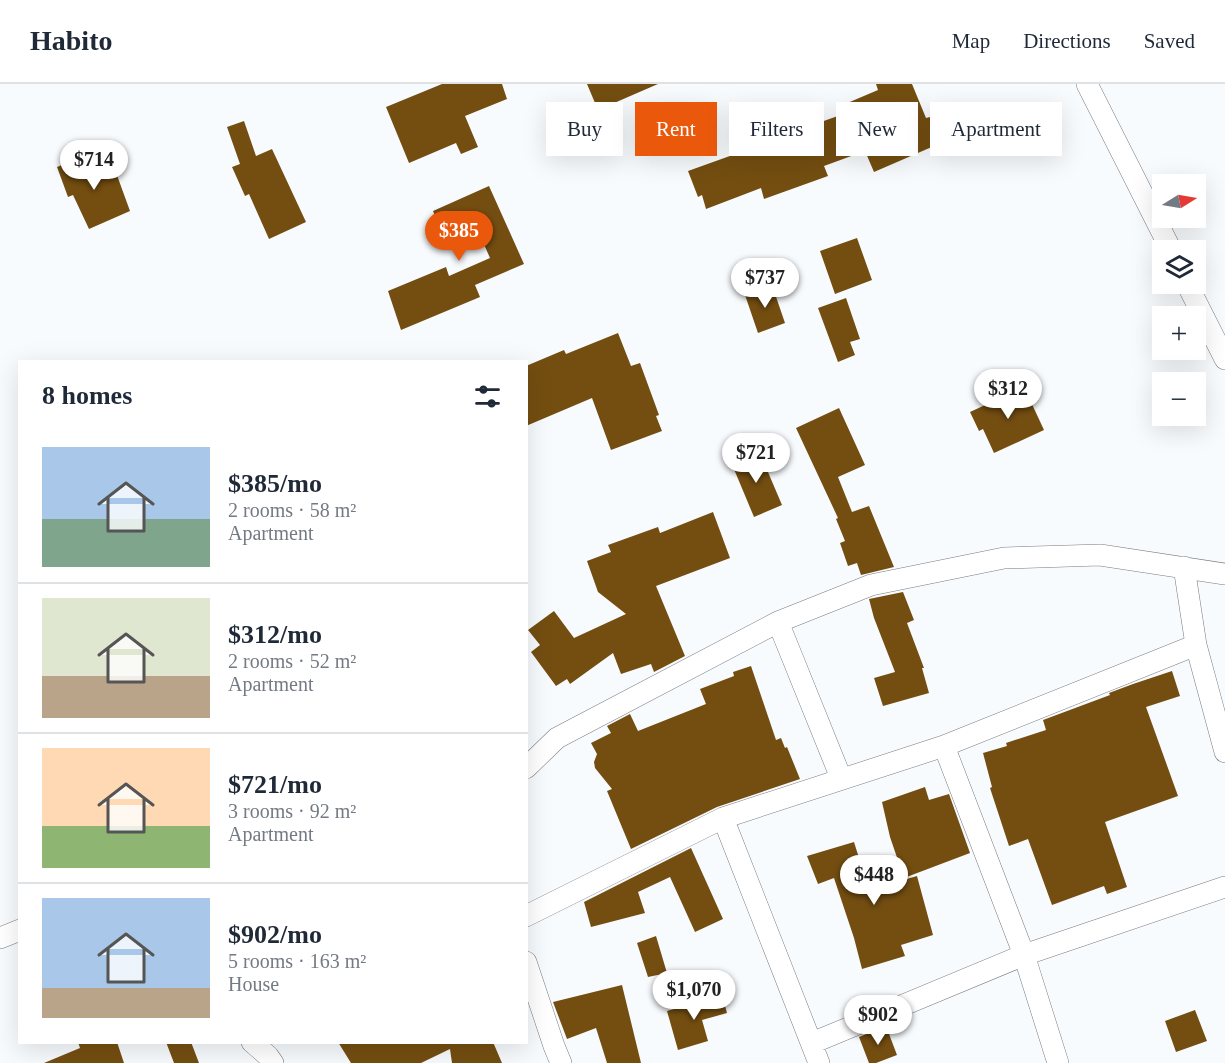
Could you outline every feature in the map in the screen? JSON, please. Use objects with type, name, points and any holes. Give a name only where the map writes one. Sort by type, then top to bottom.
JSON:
[{"type":"street","points":[[1087,84],[1166,240]]},
{"type":"street","points":[[1192,294],[1225,359]]},
{"type":"street","points":[[528,766],[557,738],[778,622],[871,585],[1004,558],[1100,555],[1225,574]]},
{"type":"street","points":[[1184,567],[1196,645],[1225,753]]},
{"type":"street","points":[[778,622],[841,778]]},
{"type":"street","points":[[528,915],[723,818],[944,746],[1196,645]]},
{"type":"street","points":[[944,746],[1024,954],[1058,1063]]},
{"type":"street","points":[[723,818],[819,1063]]},
{"type":"street","points":[[812,1043],[1024,954],[1225,887]]},
{"type":"street","points":[[0,938],[18,931]]},
{"type":"street","points":[[528,968],[561,1063]]},
{"type":"street","points":[[254,1044],[273,1063]]},
{"type":"building","points":[[442,84],[502,84],[507,99],[465,116],[478,147],[461,154],[456,143],[409,163],[386,107]]},
{"type":"building","points":[[587,84],[658,84],[616,102],[595,102]]},
{"type":"building","points":[[876,84],[912,84],[926,118],[930,117],[930,148],[918,153],[918,102],[850,102],[878,90]]},
{"type":"building","points":[[836,117],[836,156],[851,156],[824,166],[828,176],[764,199],[761,188],[706,209],[702,195],[698,197],[688,171],[730,156],[824,156],[824,121]]},
{"type":"building","points":[[244,121],[256,156],[272,149],[306,222],[269,239],[249,194],[245,196],[232,167],[240,164],[227,127]]},
{"type":"building","points":[[87,155],[95,175],[114,167],[130,211],[89,229],[73,195],[68,197],[57,167]]},
{"type":"building","points":[[867,156],[911,156],[874,172]]},
{"type":"building","points":[[489,186],[524,264],[475,285],[480,297],[401,330],[388,291],[446,267],[449,276],[490,258],[475,224],[444,237],[433,211]]},
{"type":"building","points":[[857,238],[872,280],[835,294],[820,251]]},
{"type":"building","points":[[772,285],[785,323],[758,333],[745,295]]},
{"type":"building","points":[[846,298],[860,339],[850,342],[855,355],[838,362],[818,308]]},
{"type":"building","points":[[618,333],[631,366],[640,363],[659,415],[656,416],[662,431],[611,450],[592,398],[528,425],[528,365],[564,350],[566,354]]},
{"type":"building","points":[[1024,387],[1044,430],[994,453],[983,429],[979,431],[970,412]]},
{"type":"building","points":[[839,408],[865,465],[838,477],[852,512],[869,506],[894,567],[861,575],[857,563],[848,566],[840,543],[845,541],[836,519],[838,518],[796,428]]},
{"type":"building","points":[[759,451],[782,505],[754,517],[731,462]]},
{"type":"building","points":[[713,512],[730,558],[656,586],[685,656],[654,672],[651,664],[621,674],[613,653],[570,684],[567,679],[556,686],[531,652],[540,645],[528,630],[554,611],[574,638],[626,614],[598,592],[587,561],[611,552],[608,545],[658,527],[660,533]]},
{"type":"building","points":[[903,592],[914,620],[907,623],[924,668],[922,668],[929,693],[883,706],[874,678],[895,672],[869,599]]},
{"type":"building","points":[[751,666],[776,740],[781,738],[785,748],[787,747],[800,779],[717,807],[631,849],[607,791],[612,789],[595,768],[594,762],[597,754],[591,743],[611,733],[607,726],[630,714],[638,731],[706,704],[700,689],[734,676],[733,672]]},
{"type":"building","points":[[1172,671],[1180,696],[1146,707],[1178,796],[1105,822],[1127,887],[1107,894],[1104,886],[1052,905],[1028,839],[1009,846],[990,788],[992,787],[983,753],[1046,730],[1043,720],[1110,695],[1109,693]]},
{"type":"building","points":[[925,787],[929,800],[949,794],[970,853],[904,878],[890,837],[882,802]]},
{"type":"building","points":[[854,842],[869,890],[917,876],[933,935],[901,945],[905,956],[862,969],[834,878],[818,884],[807,856]]},
{"type":"building","points":[[691,848],[723,919],[695,932],[670,877],[638,892],[645,913],[591,927],[584,902]]},
{"type":"building","points":[[656,936],[667,973],[648,977],[637,943]]},
{"type":"building","points":[[622,985],[641,1063],[607,1063],[596,1028],[567,1039],[553,1002]]},
{"type":"building","points":[[722,995],[727,1013],[702,1020],[708,1041],[678,1050],[667,1011]]},
{"type":"building","points":[[1195,1010],[1207,1041],[1176,1052],[1165,1021]]},
{"type":"building","points":[[886,1026],[897,1055],[876,1063],[869,1063],[859,1037]]},
{"type":"building","points":[[79,1044],[118,1044],[124,1063],[44,1063],[80,1048]]},
{"type":"building","points":[[167,1044],[192,1044],[199,1063],[174,1063]]},
{"type":"building","points":[[339,1044],[494,1044],[502,1063],[452,1063],[450,1049],[421,1063],[351,1063]]}]
